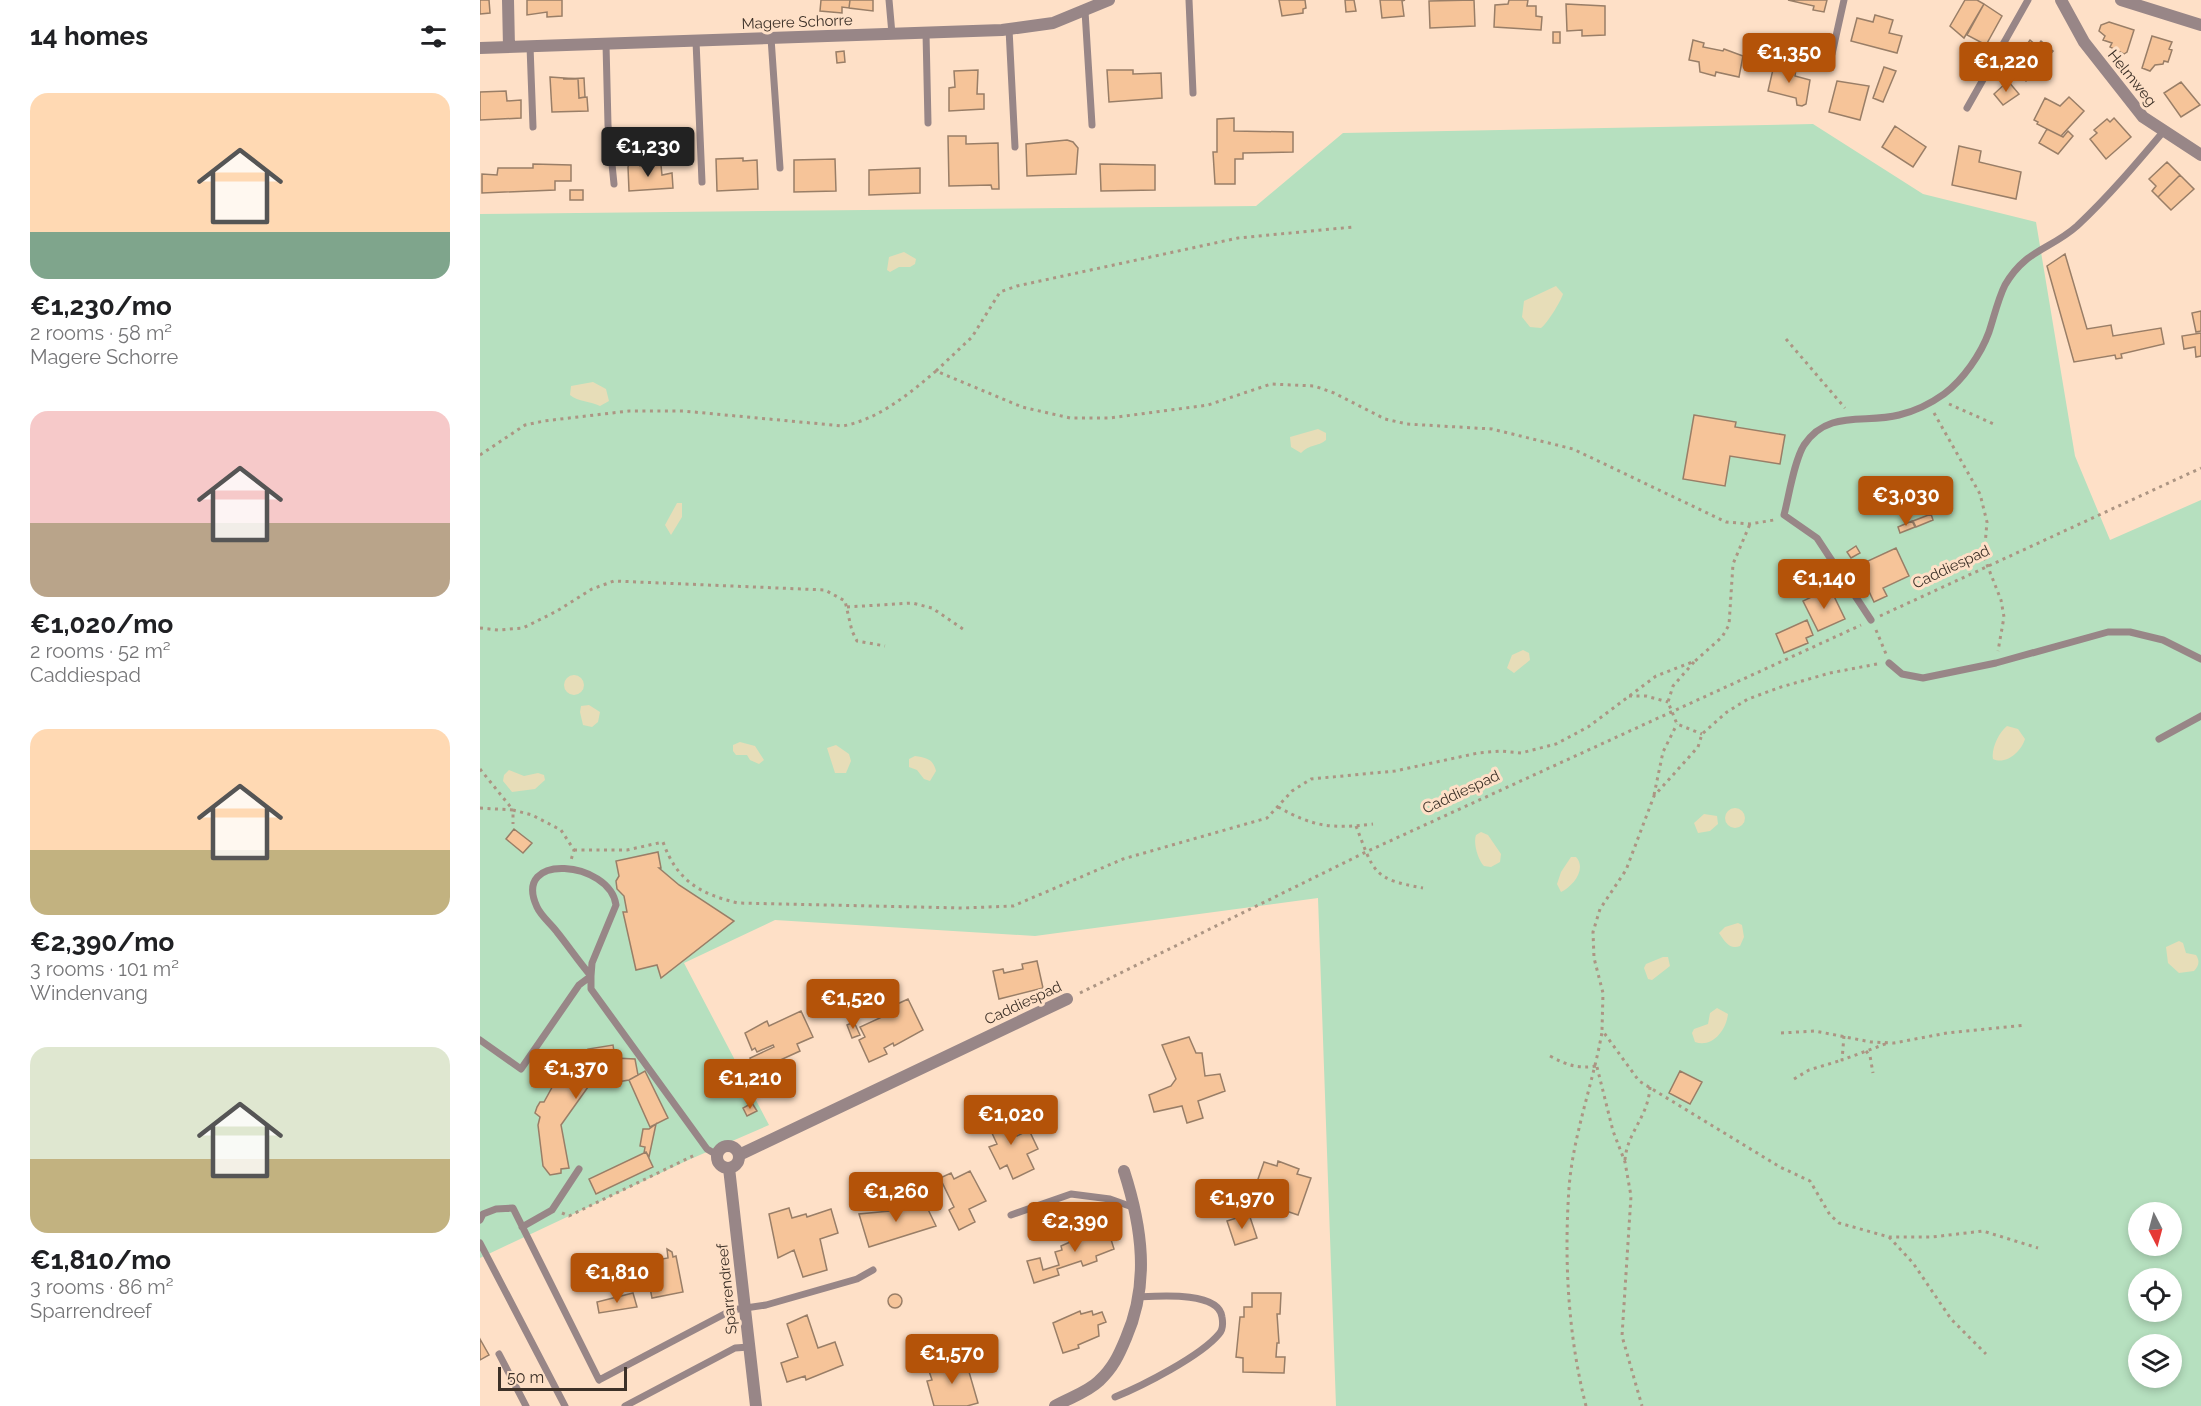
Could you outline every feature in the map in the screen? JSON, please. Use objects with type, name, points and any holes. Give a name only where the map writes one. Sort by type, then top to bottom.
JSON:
[{"type":"street","points":[[508,0],[509,47]]},
{"type":"street","name":"Magere Schorre","points":[[480,48],[1009,29],[1053,23],[1109,0]]},
{"type":"street","name":"Helmweg","points":[[2061,0],[2084,42],[2143,117],[2201,155]]},
{"type":"street","points":[[2121,0],[2201,25]]},
{"type":"street","name":"Caddiespad","points":[[739,1155],[1067,999]]},
{"type":"street","points":[[728,1146],[735,1148],[739,1155],[736,1165],[729,1168],[720,1164],[712,1152],[728,1146]]},
{"type":"street","name":"Sparrendreef","points":[[729,1168],[749,1347],[753,1405]]},
{"type":"street","points":[[1055,1406],[1097,1383],[1114,1365],[1136,1315],[1142,1275],[1136,1208],[1124,1171]]},
{"type":"lane","points":[[889,0],[892,34]]},
{"type":"lane","points":[[1189,0],[1193,93]]},
{"type":"lane","points":[[1832,54],[1844,0]]},
{"type":"lane","points":[[1967,108],[2028,0]]},
{"type":"lane","points":[[1085,11],[1092,125]]},
{"type":"lane","points":[[1009,29],[1015,147]]},
{"type":"lane","points":[[926,33],[928,123]]},
{"type":"lane","points":[[771,38],[780,168]]},
{"type":"lane","points":[[696,40],[702,182]]},
{"type":"lane","points":[[606,44],[608,125],[615,184]]},
{"type":"lane","points":[[530,46],[533,127]]},
{"type":"lane","points":[[1871,620],[1817,538],[1784,515],[1803,446],[1816,431],[1834,422],[1856,417],[1870,420],[1898,416],[1929,404],[1947,392],[1978,355],[1988,336],[2005,286],[2017,269],[2030,254],[2055,243],[2077,226],[2121,181],[2163,132]]},
{"type":"lane","points":[[1889,663],[1902,674],[1923,678],[1996,663],[2108,632],[2130,632],[2163,640],[2201,659]]},
{"type":"lane","points":[[2159,739],[2201,716]]},
{"type":"lane","points":[[591,976],[537,909],[532,894],[534,881],[541,874],[562,866],[602,883],[614,895],[615,905],[592,963],[591,989],[712,1152]]},
{"type":"lane","points":[[480,1040],[521,1069],[579,985],[591,976]]},
{"type":"lane","points":[[522,1227],[552,1210],[579,1169]]},
{"type":"lane","points":[[1011,1215],[1071,1194],[1110,1199],[1136,1208]]},
{"type":"lane","points":[[480,1220],[483,1214],[496,1209],[513,1208],[599,1380],[732,1310],[766,1305],[857,1279],[873,1270]]},
{"type":"lane","points":[[480,1242],[565,1406]]},
{"type":"lane","points":[[1115,1397],[1158,1377],[1195,1352],[1219,1334],[1223,1324],[1222,1312],[1214,1303],[1203,1299],[1138,1297]]},
{"type":"lane","points":[[625,1406],[735,1348],[749,1347]]},
{"type":"lane","points":[[499,1354],[526,1406]]},
{"type":"path","points":[[480,454],[525,425],[629,411],[683,411],[843,426],[858,423],[881,412],[936,371],[972,337],[1000,292],[1017,286],[1238,238],[1353,227]]},
{"type":"path","points":[[1786,339],[1856,417]]},
{"type":"path","points":[[936,371],[1022,407],[1070,418],[1110,418],[1208,405],[1271,384],[1314,386],[1334,393],[1385,418],[1407,424],[1492,429],[1573,449],[1726,522],[1750,524],[1784,515]]},
{"type":"path","points":[[1937,398],[1996,424]]},
{"type":"path","points":[[1929,404],[1980,494],[1987,522],[1984,557],[1994,581],[2004,617],[1996,663]]},
{"type":"path","name":"Caddiespad","points":[[1067,999],[1366,852],[2201,468]]},
{"type":"path","points":[[574,850],[627,850],[663,842],[688,883],[711,897],[738,903],[963,908],[1013,906],[1122,859],[1267,818],[1292,791],[1311,779],[1395,771],[1478,753],[1501,751],[1521,753],[1556,744],[1588,728],[1656,676],[1695,661],[1712,649],[1729,625],[1732,564],[1750,524]]},
{"type":"path","points":[[480,628],[498,630],[523,628],[557,611],[592,589],[614,581],[825,590],[845,601],[852,631],[857,641],[885,646]]},
{"type":"path","points":[[847,607],[912,603],[933,608],[963,629]]},
{"type":"path","points":[[1654,796],[1698,747],[1702,734],[1727,712],[1749,699],[1830,673],[1889,663],[1871,620]]},
{"type":"path","points":[[1695,661],[1673,686],[1668,702],[1677,724],[1702,734]]},
{"type":"path","points":[[1628,696],[1646,696],[1668,702]]},
{"type":"path","points":[[1586,1406],[1569,1304],[1569,1187],[1582,1112],[1596,1066],[1602,1030],[1602,993],[1594,958],[1593,932],[1600,909],[1626,870],[1654,796],[1663,752],[1677,724]]},
{"type":"path","points":[[480,769],[513,810],[513,824]]},
{"type":"path","points":[[1278,807],[1308,823],[1356,826],[1372,824]]},
{"type":"path","points":[[480,808],[532,814],[561,830],[574,850]]},
{"type":"path","points":[[1356,826],[1374,868],[1386,880],[1423,888]]},
{"type":"path","points":[[568,868],[574,850]]},
{"type":"path","points":[[1794,1079],[1809,1070],[1889,1043],[1947,1033],[2026,1025]]},
{"type":"path","points":[[1602,1030],[1639,1081],[1780,1167],[1810,1181],[1830,1215],[1839,1223],[1889,1237],[1932,1237],[1983,1231],[2038,1248]]},
{"type":"path","points":[[1781,1033],[1815,1031],[1889,1043]]},
{"type":"path","points":[[1842,1060],[1844,1036]]},
{"type":"path","points":[[1866,1051],[1870,1056],[1873,1073]]},
{"type":"path","points":[[1550,1056],[1569,1066],[1581,1068],[1596,1066]]},
{"type":"path","points":[[1596,1066],[1613,1131],[1625,1162],[1631,1196],[1622,1336],[1642,1406]]},
{"type":"path","points":[[1625,1162],[1626,1146],[1649,1105],[1650,1087]]},
{"type":"path","points":[[552,1210],[569,1216],[712,1152]]},
{"type":"path","points":[[1889,1237],[1913,1263],[1950,1319],[1986,1354]]},
{"type":"green space","points":[[1813,124],[1923,194],[2036,222],[2075,456],[2110,540],[2201,500],[2201,1406],[1336,1406],[1318,898],[1035,936],[775,920],[684,963],[769,1125],[686,1161],[480,1258],[480,214],[1256,206],[1343,133]]},
{"type":"sand","points":[[904,252],[916,259],[915,264],[910,267],[899,267],[890,272],[887,270],[889,257]]},
{"type":"sand","points":[[1556,286],[1563,294],[1554,312],[1541,328],[1530,327],[1522,317],[1524,301]]},
{"type":"sand","points":[[593,382],[606,389],[609,401],[600,406],[570,395],[571,386]]},
{"type":"sand","points":[[1318,429],[1326,433],[1326,440],[1301,453],[1291,447],[1290,437]]},
{"type":"sand","points":[[677,503],[682,503],[682,517],[671,535],[665,525]]},
{"type":"sand","points":[[1523,650],[1529,653],[1530,660],[1514,673],[1507,668],[1512,655]]},
{"type":"sand","points":[[574,675],[581,678],[584,685],[581,692],[574,695],[567,692],[564,685],[567,678]]},
{"type":"sand","points":[[589,705],[600,712],[598,722],[592,727],[583,725],[580,712],[581,706]]},
{"type":"sand","points":[[2007,726],[2018,729],[2025,739],[2023,744],[2017,753],[2008,759],[1993,759],[1996,741]]},
{"type":"sand","points":[[740,742],[755,746],[764,760],[759,764],[750,760],[747,755],[736,755],[733,745]]},
{"type":"sand","points":[[836,745],[849,754],[851,761],[846,773],[835,773],[827,748]]},
{"type":"sand","points":[[915,756],[926,758],[933,764],[936,771],[930,781],[924,779],[917,770],[909,767],[909,759]]},
{"type":"sand","points":[[509,770],[524,776],[538,773],[544,775],[545,780],[535,789],[512,792],[503,781],[504,775]]},
{"type":"sand","points":[[1731,808],[1739,808],[1745,814],[1745,822],[1739,828],[1731,828],[1725,822],[1725,814]]},
{"type":"sand","points":[[1704,814],[1717,816],[1718,824],[1710,831],[1698,833],[1694,823]]},
{"type":"sand","points":[[1481,832],[1488,835],[1501,854],[1500,862],[1491,867],[1484,866],[1477,851],[1476,835]]},
{"type":"sand","points":[[1571,857],[1576,857],[1579,862],[1579,872],[1570,886],[1561,892],[1557,884],[1561,872]]},
{"type":"sand","points":[[1738,923],[1742,925],[1744,937],[1740,946],[1733,947],[1719,933],[1725,927]]},
{"type":"sand","points":[[2179,941],[2183,943],[2186,953],[2197,957],[2198,963],[2194,971],[2179,973],[2168,963],[2166,947]]},
{"type":"sand","points":[[1668,957],[1670,966],[1652,980],[1648,979],[1644,968],[1646,964]]},
{"type":"sand","points":[[1717,1008],[1728,1014],[1721,1032],[1707,1043],[1695,1042],[1692,1033],[1694,1029],[1708,1024],[1710,1013]]},
{"type":"building","points":[[480,0],[489,0],[490,13],[480,14]]},
{"type":"building","points":[[527,0],[562,0],[562,16],[547,17],[547,12],[527,15]]},
{"type":"building","points":[[821,0],[850,0],[849,8],[842,7],[842,13],[820,11]]},
{"type":"building","points":[[850,0],[873,0],[873,11],[849,8]]},
{"type":"building","points":[[1279,0],[1305,0],[1306,8],[1303,9],[1303,13],[1282,16]]},
{"type":"building","points":[[1345,0],[1354,0],[1356,11],[1346,12]]},
{"type":"building","points":[[1380,0],[1405,0],[1402,1],[1404,16],[1382,18]]},
{"type":"building","points":[[1474,0],[1475,26],[1430,28],[1429,1]]},
{"type":"building","points":[[1509,0],[1528,0],[1527,6],[1536,6],[1536,16],[1542,17],[1541,30],[1494,27],[1495,5],[1508,4]]},
{"type":"building","points":[[1788,0],[1827,0],[1824,12],[1813,10],[1814,6]]},
{"type":"building","points":[[1965,0],[1977,0],[1984,4],[1964,38],[1950,26]]},
{"type":"building","points":[[1566,4],[1605,6],[1605,35],[1582,36],[1582,30],[1567,31]]},
{"type":"building","points":[[1984,4],[2002,16],[1986,45],[1967,35]]},
{"type":"building","points":[[1875,15],[1893,20],[1889,33],[1902,36],[1897,53],[1851,41],[1857,18],[1873,22]]},
{"type":"building","points":[[2109,22],[2134,30],[2127,52],[2124,54],[2110,47],[2112,43],[2103,40],[2105,36],[2099,31],[2101,25]]},
{"type":"building","points":[[1553,32],[1560,32],[1560,43],[1553,43]]},
{"type":"building","points":[[2152,36],[2172,42],[2169,49],[2172,50],[2168,62],[2164,61],[2163,64],[2155,65],[2150,71],[2142,68]]},
{"type":"building","points":[[1693,40],[1704,43],[1703,47],[1723,51],[1724,49],[1743,56],[1739,77],[1716,72],[1715,76],[1700,72],[1699,62],[1689,60]]},
{"type":"building","points":[[2030,40],[2037,46],[2041,41],[2053,51],[2026,81],[2011,67]]},
{"type":"building","points":[[844,51],[845,62],[837,63],[836,52]]},
{"type":"building","points":[[1774,65],[1796,69],[1795,76],[1810,80],[1806,104],[1797,105],[1796,98],[1768,91]]},
{"type":"building","points":[[1884,67],[1896,71],[1883,102],[1873,98]]},
{"type":"building","points":[[978,70],[977,94],[984,94],[984,109],[949,111],[949,88],[955,87],[954,71]]},
{"type":"building","points":[[1107,70],[1133,70],[1133,74],[1161,73],[1162,98],[1109,102]]},
{"type":"building","points":[[550,77],[578,79],[579,98],[587,97],[588,111],[552,112]]},
{"type":"building","points":[[584,78],[585,97],[579,98],[578,79],[563,79]]},
{"type":"building","points":[[1837,81],[1869,86],[1860,120],[1829,112]]},
{"type":"building","points":[[2008,81],[2019,94],[2003,105],[1994,94]]},
{"type":"building","points":[[2181,82],[2200,105],[2181,117],[2164,93]]},
{"type":"building","points":[[506,91],[507,101],[521,100],[521,118],[480,120],[480,92]]},
{"type":"building","points":[[2069,97],[2084,111],[2061,136],[2037,124],[2038,122],[2034,120],[2045,98],[2060,106]]},
{"type":"building","points":[[1234,118],[1234,131],[1293,132],[1293,152],[1243,153],[1243,159],[1235,159],[1235,184],[1215,184],[1213,152],[1217,152],[1217,119]]},
{"type":"building","points":[[2114,118],[2131,137],[2106,159],[2090,139],[2097,133],[2094,130],[2107,119],[2110,122]]},
{"type":"building","points":[[1895,126],[1926,147],[1913,167],[1882,147]]},
{"type":"building","points":[[2047,129],[2063,137],[2068,131],[2073,136],[2058,154],[2039,143]]},
{"type":"building","points":[[948,136],[966,136],[966,144],[998,143],[999,189],[992,189],[991,185],[949,186]]},
{"type":"building","points":[[1067,140],[1073,142],[1078,148],[1076,174],[1027,176],[1026,144]]},
{"type":"building","points":[[1959,146],[1981,151],[1979,162],[2021,172],[2016,199],[1952,185]]},
{"type":"building","points":[[743,158],[743,161],[757,160],[758,189],[717,191],[716,159]]},
{"type":"building","points":[[835,159],[836,191],[794,192],[794,160]]},
{"type":"building","points":[[640,162],[640,166],[661,165],[662,175],[672,173],[673,188],[629,191],[628,167],[630,163]]},
{"type":"building","points":[[2167,162],[2180,175],[2158,197],[2152,191],[2156,186],[2149,179]]},
{"type":"building","points":[[533,164],[571,165],[571,181],[555,181],[555,190],[482,193],[482,174],[497,175],[498,168],[533,168]]},
{"type":"building","points":[[1100,164],[1155,165],[1155,190],[1101,191]]},
{"type":"building","points":[[920,168],[920,193],[869,195],[869,170]]},
{"type":"building","points":[[2180,175],[2194,189],[2171,210],[2158,197]]},
{"type":"building","points":[[570,190],[583,190],[583,200],[570,200]]},
{"type":"building","points":[[2065,254],[2087,329],[2111,325],[2113,336],[2161,328],[2164,344],[2121,354],[2122,358],[2116,359],[2115,355],[2074,362],[2047,266]]},
{"type":"building","points":[[2201,311],[2201,331],[2196,332],[2192,313]]},
{"type":"building","points":[[2201,333],[2201,356],[2196,357],[2195,347],[2184,349],[2182,336]]},
{"type":"building","points":[[1694,415],[1736,422],[1735,427],[1785,435],[1780,464],[1730,456],[1725,486],[1683,479]]},
{"type":"building","points":[[1917,495],[1919,500],[1905,506],[1903,499]]},
{"type":"building","points":[[1931,498],[1935,510],[1929,512],[1925,500]]},
{"type":"building","points":[[1931,514],[1933,520],[1916,527],[1913,521]]},
{"type":"building","points":[[1912,521],[1915,527],[1900,533],[1898,527]]},
{"type":"building","points":[[1856,546],[1860,553],[1851,558],[1847,552]]},
{"type":"building","points":[[1896,548],[1909,576],[1883,588],[1887,596],[1874,602],[1857,566]]},
{"type":"building","points":[[1830,588],[1845,619],[1818,631],[1803,601]]},
{"type":"building","points":[[1807,620],[1813,635],[1806,638],[1808,643],[1784,653],[1776,634]]},
{"type":"building","points":[[514,829],[532,843],[523,853],[506,839]]},
{"type":"building","points":[[658,852],[661,868],[659,868],[679,885],[734,921],[661,978],[657,965],[636,970],[623,912],[627,912],[624,896],[617,889],[616,881],[619,876],[616,861]]},
{"type":"building","points":[[1037,961],[1043,988],[999,999],[993,971],[1003,969],[1004,973],[1023,969],[1022,964]]},
{"type":"building","points":[[908,999],[923,1030],[894,1046],[893,1043],[884,1048],[887,1054],[869,1062],[859,1040],[865,1037],[860,1027],[895,1011],[893,1006]]},
{"type":"building","points":[[801,1011],[813,1037],[797,1044],[800,1051],[767,1066],[770,1072],[759,1077],[750,1058],[774,1047],[773,1045],[757,1052],[755,1048],[752,1050],[745,1033],[767,1021],[769,1026]]},
{"type":"building","points":[[854,1022],[860,1035],[852,1038],[847,1025]]},
{"type":"building","points":[[1189,1037],[1196,1053],[1202,1053],[1205,1076],[1220,1074],[1225,1091],[1198,1101],[1203,1118],[1187,1123],[1182,1106],[1154,1112],[1149,1095],[1171,1086],[1176,1079],[1162,1045]]},
{"type":"building","points":[[613,1045],[615,1058],[635,1059],[638,1075],[629,1080],[588,1087],[561,1125],[569,1168],[561,1169],[561,1173],[550,1175],[543,1166],[538,1125],[540,1117],[535,1113],[537,1107],[540,1102],[544,1102],[561,1071],[565,1071],[567,1066],[573,1070],[577,1065],[590,1063],[588,1049]]},
{"type":"building","points":[[745,1064],[752,1079],[747,1082],[740,1067]]},
{"type":"building","points":[[645,1071],[668,1118],[650,1127],[629,1080]]},
{"type":"building","points":[[1680,1071],[1702,1082],[1690,1104],[1669,1093]]},
{"type":"building","points":[[752,1103],[757,1111],[747,1116],[743,1108]]},
{"type":"building","points":[[1005,1111],[1017,1136],[1029,1130],[1038,1149],[1027,1154],[1034,1169],[1013,1179],[1007,1165],[1000,1169],[989,1147],[997,1144],[986,1120]]},
{"type":"building","points":[[656,1124],[649,1157],[646,1152],[644,1153],[645,1147],[640,1146],[643,1129],[649,1129]]},
{"type":"building","points":[[646,1152],[653,1167],[596,1194],[589,1179]]},
{"type":"building","points":[[1278,1161],[1299,1169],[1297,1174],[1311,1178],[1298,1215],[1251,1199],[1264,1162],[1277,1166]]},
{"type":"building","points":[[970,1171],[986,1201],[969,1209],[975,1222],[959,1230],[949,1210],[954,1207],[940,1178],[951,1173],[954,1179]]},
{"type":"building","points":[[924,1201],[936,1226],[869,1247],[859,1214],[890,1211]]},
{"type":"building","points":[[789,1208],[792,1218],[806,1214],[807,1217],[831,1209],[838,1233],[820,1239],[827,1270],[803,1277],[794,1250],[778,1258],[769,1214]]},
{"type":"building","points":[[1249,1214],[1257,1238],[1235,1245],[1227,1221]]},
{"type":"building","points":[[1098,1223],[1103,1235],[1109,1233],[1114,1249],[1096,1256],[1097,1261],[1083,1266],[1081,1261],[1057,1269],[1059,1275],[1034,1283],[1027,1261],[1040,1258],[1043,1270],[1059,1265],[1055,1252],[1062,1250],[1061,1246],[1086,1235],[1083,1228]]},
{"type":"building","points":[[667,1249],[672,1252],[673,1257],[676,1256],[683,1292],[652,1298],[645,1262],[668,1258]]},
{"type":"building","points":[[633,1293],[637,1307],[599,1313],[597,1302]]},
{"type":"building","points":[[1252,1293],[1281,1293],[1280,1314],[1277,1314],[1279,1343],[1277,1343],[1276,1357],[1285,1357],[1284,1373],[1243,1372],[1243,1358],[1236,1357],[1240,1317],[1244,1317],[1244,1307],[1252,1307]]},
{"type":"building","points":[[895,1294],[900,1296],[902,1301],[900,1306],[895,1308],[890,1306],[888,1301],[890,1296]]},
{"type":"building","points":[[1080,1311],[1081,1314],[1092,1311],[1093,1315],[1102,1312],[1106,1322],[1098,1325],[1099,1336],[1078,1345],[1079,1348],[1063,1353],[1053,1323]]},
{"type":"building","points":[[807,1315],[818,1348],[835,1342],[843,1365],[806,1380],[805,1376],[787,1382],[781,1363],[798,1357],[787,1324]]},
{"type":"building","points":[[480,1339],[489,1355],[480,1360]]},
{"type":"building","points":[[965,1358],[978,1403],[967,1406],[934,1406],[927,1381],[932,1380],[928,1368]]}]
